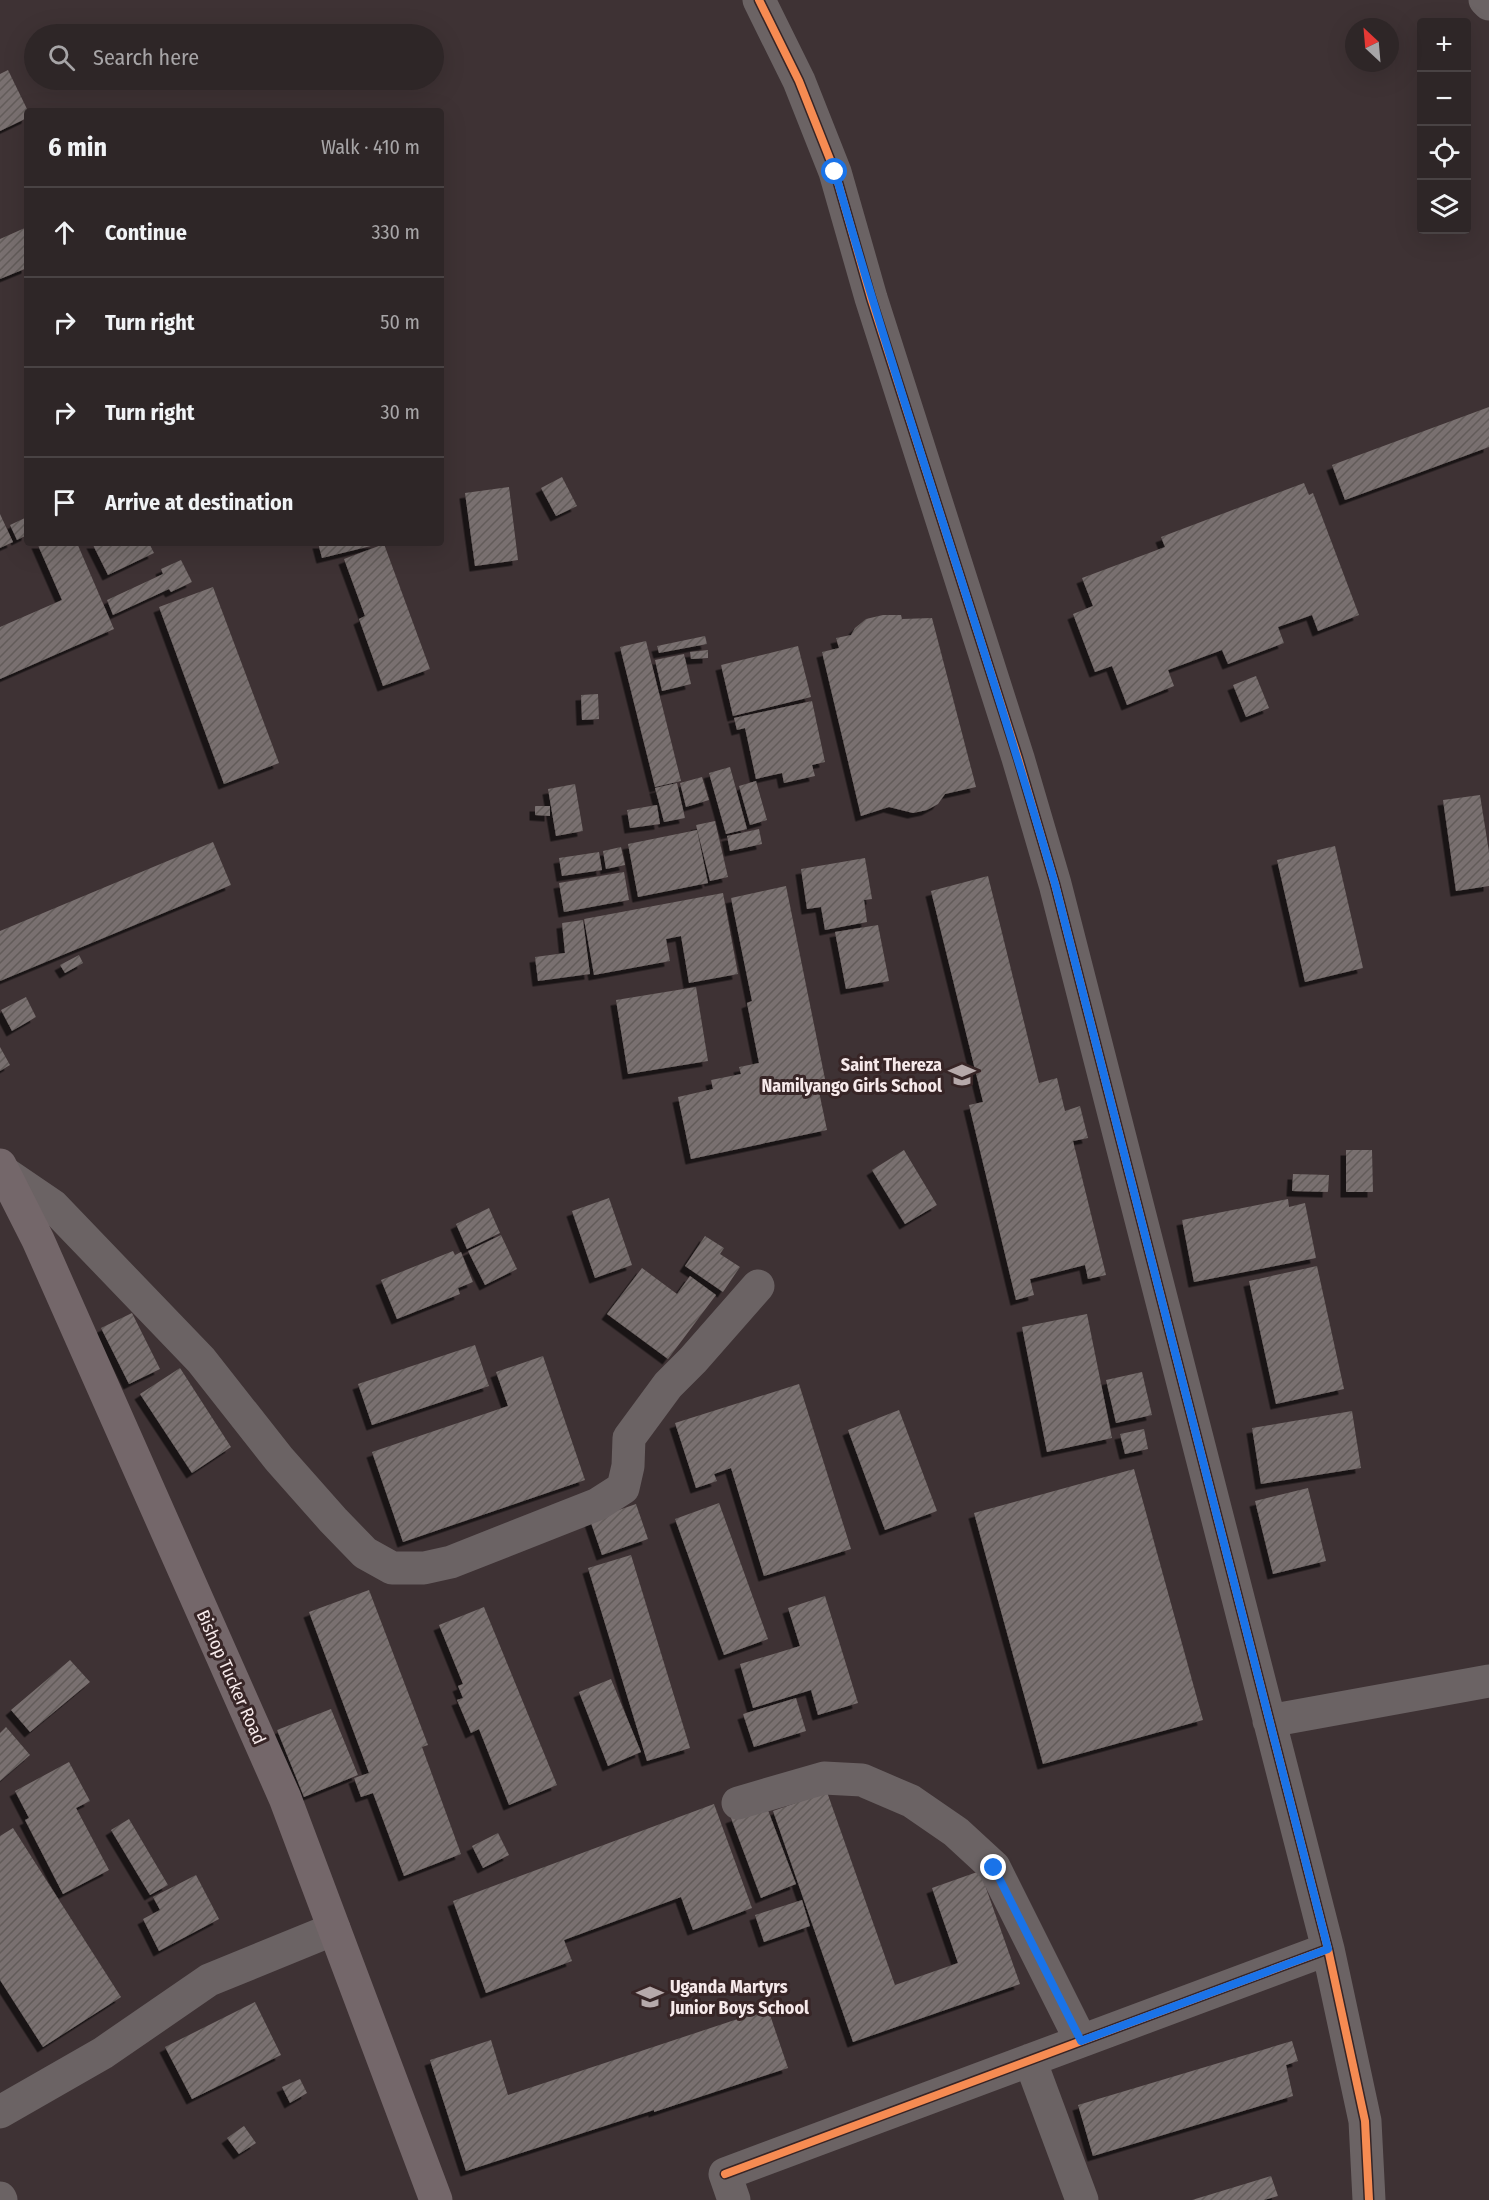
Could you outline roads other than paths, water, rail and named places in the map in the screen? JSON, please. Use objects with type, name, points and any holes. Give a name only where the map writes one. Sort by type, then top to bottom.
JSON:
[{"type":"main road","name":"Bishop Tucker Road","points":[[3,1169],[43,1251],[285,1798],[436,2200]]},
{"type":"street","points":[[759,0],[799,81],[835,172],[871,298],[1018,758],[1055,884],[1328,1949],[1365,2121],[1369,2200]]},
{"type":"street","points":[[1485,0],[1489,4]]},
{"type":"street","points":[[3,1169],[53,1206],[201,1360],[279,1459],[333,1520],[365,1553],[392,1568],[424,1568],[451,1562],[598,1504],[623,1488],[628,1466],[628,1438],[668,1385],[758,1287]]},
{"type":"street","points":[[1269,1721],[1489,1681]]},
{"type":"street","points":[[738,1803],[825,1778],[862,1780],[911,1802],[956,1832],[994,1868],[1081,2041]]},
{"type":"street","points":[[0,2112],[103,2053],[209,1980],[334,1929]]},
{"type":"street","points":[[729,2187],[1030,2060],[1328,1949]]},
{"type":"street","points":[[1030,2060],[1082,2200]]},
{"type":"place","name":"Saint Thereza Namilyango Girls School","points":[[962,1075]]},
{"type":"place","name":"Uganda Martyrs Junior Boys School","points":[[650,1997]]}]
